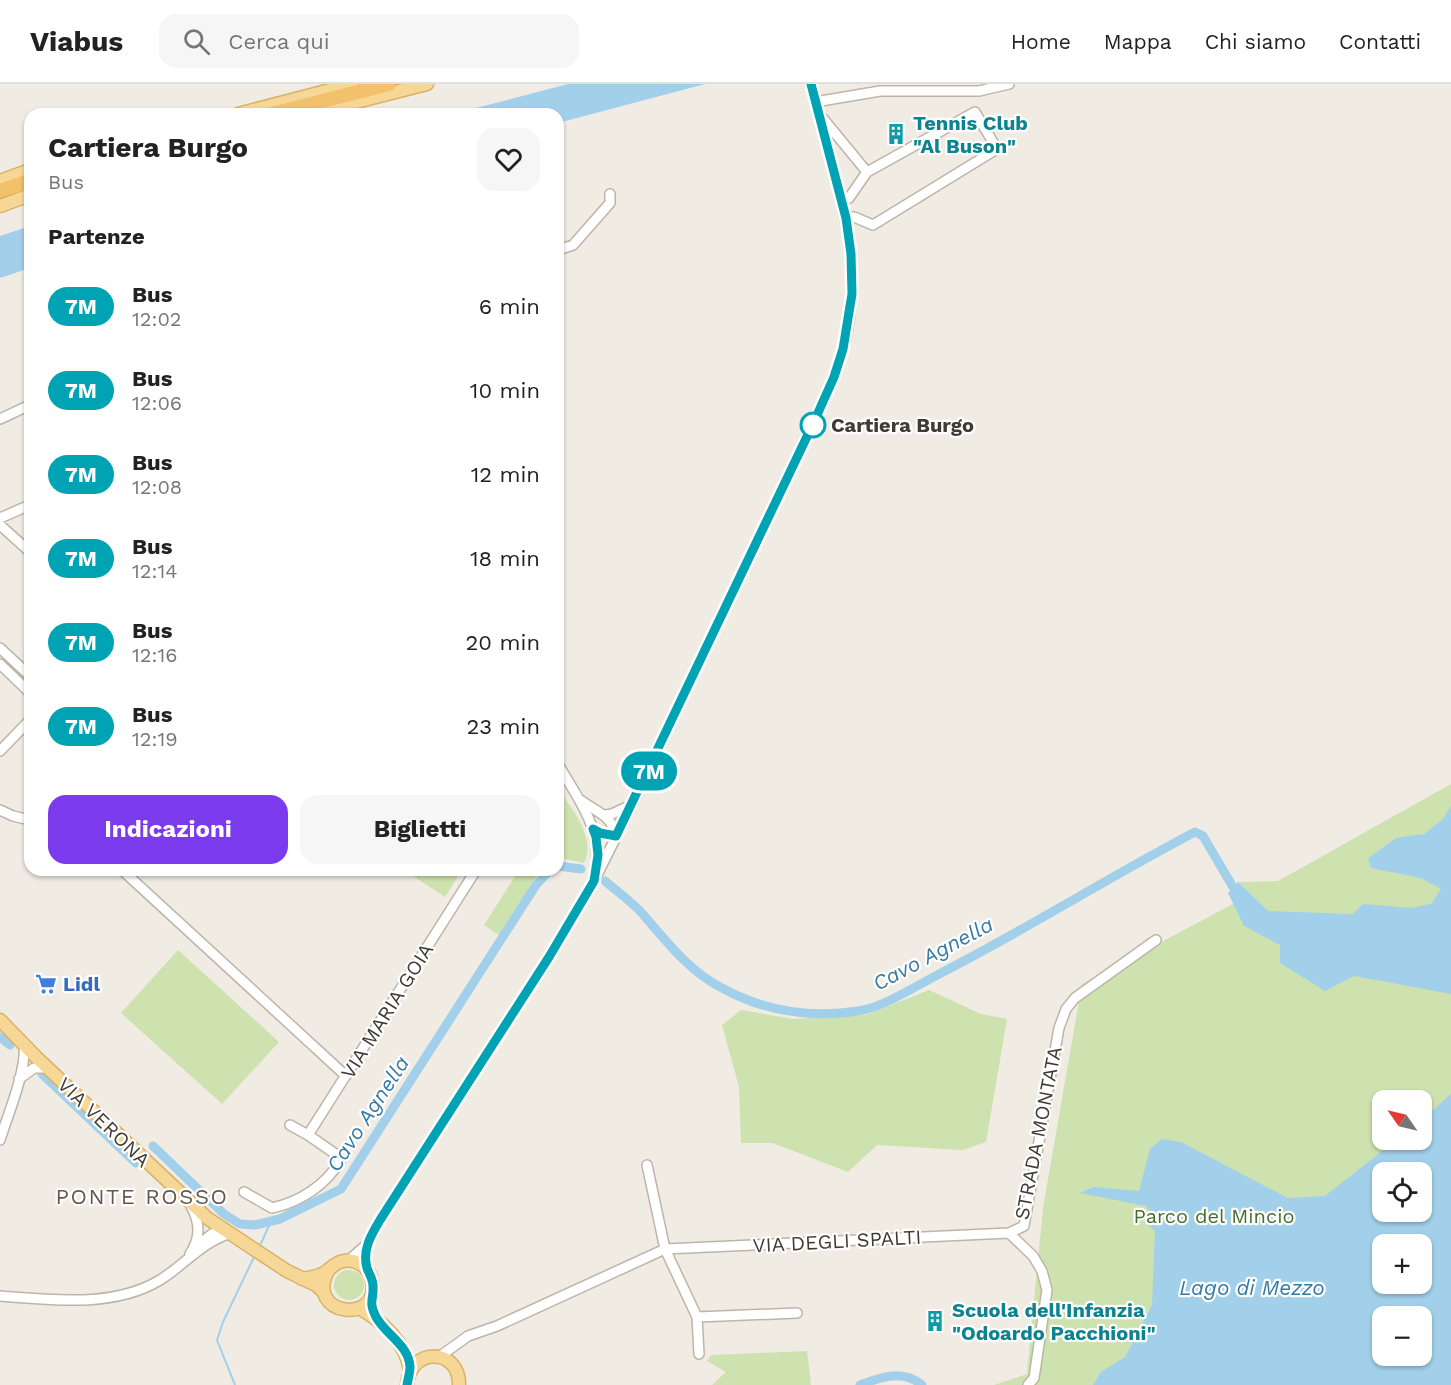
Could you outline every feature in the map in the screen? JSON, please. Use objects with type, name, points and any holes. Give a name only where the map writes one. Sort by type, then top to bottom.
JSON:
[{"type":"highway","points":[[295,108],[389,84]]},
{"type":"highway","points":[[0,191],[24,183]]},
{"type":"main road","points":[[261,108],[353,84]]},
{"type":"main road","points":[[333,108],[427,84]]},
{"type":"main road","points":[[0,181],[24,172]]},
{"type":"main road","points":[[0,206],[24,197]]},
{"type":"main road","name":"VIA VERONA","points":[[0,1020],[189,1203],[256,1252],[316,1285],[324,1292]]},
{"type":"main road","points":[[302,1278],[320,1275],[341,1262],[360,1264],[371,1276],[373,1286],[370,1298],[359,1308],[348,1311],[332,1305],[324,1292],[324,1282],[328,1271]]},
{"type":"main road","points":[[370,1298],[378,1320]]},
{"type":"main road","points":[[359,1308],[378,1320],[404,1350],[423,1358],[439,1357],[451,1363],[456,1370],[459,1385]]},
{"type":"main road","points":[[404,1350],[408,1380]]},
{"type":"main road","points":[[408,1380],[423,1358]]},
{"type":"street","points":[[348,1261],[367,1244],[380,1220],[549,957],[594,881],[633,804],[840,362],[852,294],[851,254],[846,218],[811,84]]},
{"type":"street","points":[[816,107],[836,97],[880,91],[979,91],[1009,84]]},
{"type":"street","points":[[816,107],[867,172]]},
{"type":"street","points":[[842,202],[849,198],[867,172],[975,112],[997,149],[873,225],[854,217],[846,218]]},
{"type":"street","points":[[564,248],[573,245],[610,203],[610,194]]},
{"type":"street","points":[[0,419],[24,408]]},
{"type":"street","points":[[0,518],[24,508]]},
{"type":"street","points":[[0,525],[24,547]]},
{"type":"street","points":[[0,648],[24,670]]},
{"type":"street","points":[[0,664],[24,686]]},
{"type":"street","points":[[0,751],[24,726]]},
{"type":"street","points":[[564,778],[578,798],[596,837],[598,855],[594,881]]},
{"type":"street","points":[[578,798],[605,814],[612,814],[633,804]]},
{"type":"street","points":[[0,810],[24,819]]},
{"type":"street","points":[[605,814],[614,827],[616,836]]},
{"type":"street","points":[[593,829],[616,836]]},
{"type":"street","points":[[129,876],[346,1076]]},
{"type":"street","name":"VIA MARIA GOIA","points":[[308,1135],[472,876]]},
{"type":"street","name":"STRADA MONTATA","points":[[1028,1385],[1034,1378],[1047,1290],[1042,1271],[1033,1256],[1009,1233],[1024,1226],[1059,1028],[1066,1009],[1075,998],[1156,940]]},
{"type":"street","points":[[0,1140],[19,1079],[25,1054],[24,1044]]},
{"type":"street","points":[[19,1079],[34,1068],[48,1068]]},
{"type":"street","points":[[244,1192],[272,1208],[316,1189],[340,1161],[338,1155],[290,1125]]},
{"type":"street","points":[[647,1165],[665,1249],[697,1317],[699,1354]]},
{"type":"street","points":[[189,1203],[198,1226],[197,1240],[190,1255]]},
{"type":"street","points":[[0,1296],[67,1300],[100,1299],[131,1293],[158,1281],[190,1255],[226,1232]]},
{"type":"street","name":"VIA DEGLI SPALTI","points":[[439,1357],[468,1336],[497,1326],[665,1249],[1009,1233]]},
{"type":"street","points":[[367,1244],[367,1270]]},
{"type":"street","points":[[697,1317],[797,1313]]},
{"type":"street","points":[[456,1370],[459,1343]]},
{"type":"green space","name":"Parco del Mincio","points":[[1451,784],[1451,1385],[994,1385],[1027,1374],[1043,1208],[1082,984],[1250,895],[1238,882],[1278,881]]},
{"type":"green space","points":[[564,796],[585,833],[587,843],[584,863],[565,859]]},
{"type":"green space","points":[[413,876],[458,876],[445,897]]},
{"type":"green space","points":[[515,876],[536,876],[499,935],[484,925]]},
{"type":"green space","points":[[178,950],[279,1042],[222,1104],[121,1013]]},
{"type":"green space","points":[[929,990],[981,1014],[1007,1019],[986,1142],[963,1150],[877,1145],[848,1172],[773,1143],[741,1143],[739,1087],[722,1025],[741,1010],[793,1019],[866,1015]]},
{"type":"green space","points":[[349,1270],[360,1274],[364,1285],[360,1296],[349,1300],[338,1296],[334,1285],[338,1274]]},
{"type":"green space","points":[[807,1351],[811,1385],[712,1385],[726,1372],[707,1361],[711,1355]]},
{"type":"water","points":[[568,84],[705,84],[564,121],[564,108],[476,108]]},
{"type":"water","points":[[24,228],[24,270],[0,278],[0,236]]},
{"type":"water","points":[[1451,806],[1451,994],[1354,976],[1325,991],[1280,963],[1280,945],[1244,926],[1228,893],[1238,882],[1268,911],[1353,914],[1363,904],[1411,908],[1431,904],[1441,889],[1421,878],[1371,868],[1368,858],[1396,838],[1424,834],[1442,820]]},
{"type":"water","name":"Lago di Mezzo","points":[[1451,1094],[1451,1385],[1093,1385],[1101,1372],[1125,1357],[1152,1305],[1155,1231],[1144,1222],[1151,1213],[1146,1206],[1080,1193],[1093,1187],[1139,1191],[1150,1149],[1161,1139],[1181,1142],[1288,1198],[1325,1196],[1383,1150],[1432,1150],[1432,1111]]},
{"type":"waterway","name":"Cavo Agnella","points":[[605,881],[640,911],[687,963],[709,981],[738,996],[771,1007],[823,1014],[858,1011],[889,1001],[1005,939],[1195,832],[1203,836],[1233,887]]},
{"type":"waterway","name":"Cavo Agnella","points":[[564,867],[581,869]]},
{"type":"waterway","name":"Cavo Agnella","points":[[153,1146],[224,1214],[240,1224],[255,1225],[280,1219],[341,1189],[536,885],[544,876]]},
{"type":"waterway","name":"Cavo Agnella","points":[[0,1037],[10,1045]]},
{"type":"waterway","name":"Cavo Agnella","points":[[42,1074],[136,1163]]},
{"type":"waterway","points":[[259,1248],[271,1221]]},
{"type":"waterway","points":[[235,1385],[217,1340],[223,1322],[255,1255]]},
{"type":"waterway","points":[[860,1385],[892,1376],[907,1377],[922,1385]]},
{"type":"bus line","name":"7M","points":[[407,1385],[410,1370],[404,1350],[378,1320],[371,1304],[373,1286],[367,1270],[367,1244],[380,1220],[549,957],[594,881],[598,847],[593,829],[616,836],[794,466],[840,362],[852,294],[851,254],[846,218],[811,84]]},
{"type":"place","name":"Tennis Club \"Al Buson\"","points":[[896,134]]},
{"type":"place","name":"Cartiera Burgo","points":[[813,425]]},
{"type":"place","name":"Lidl","points":[[46,984]]},
{"type":"place","name":"Scuola dell'Infanzia \"Odoardo Pacchioni\"","points":[[935,1321]]},
{"type":"district","name":"PONTE ROSSO","points":[[142,1196]]}]
